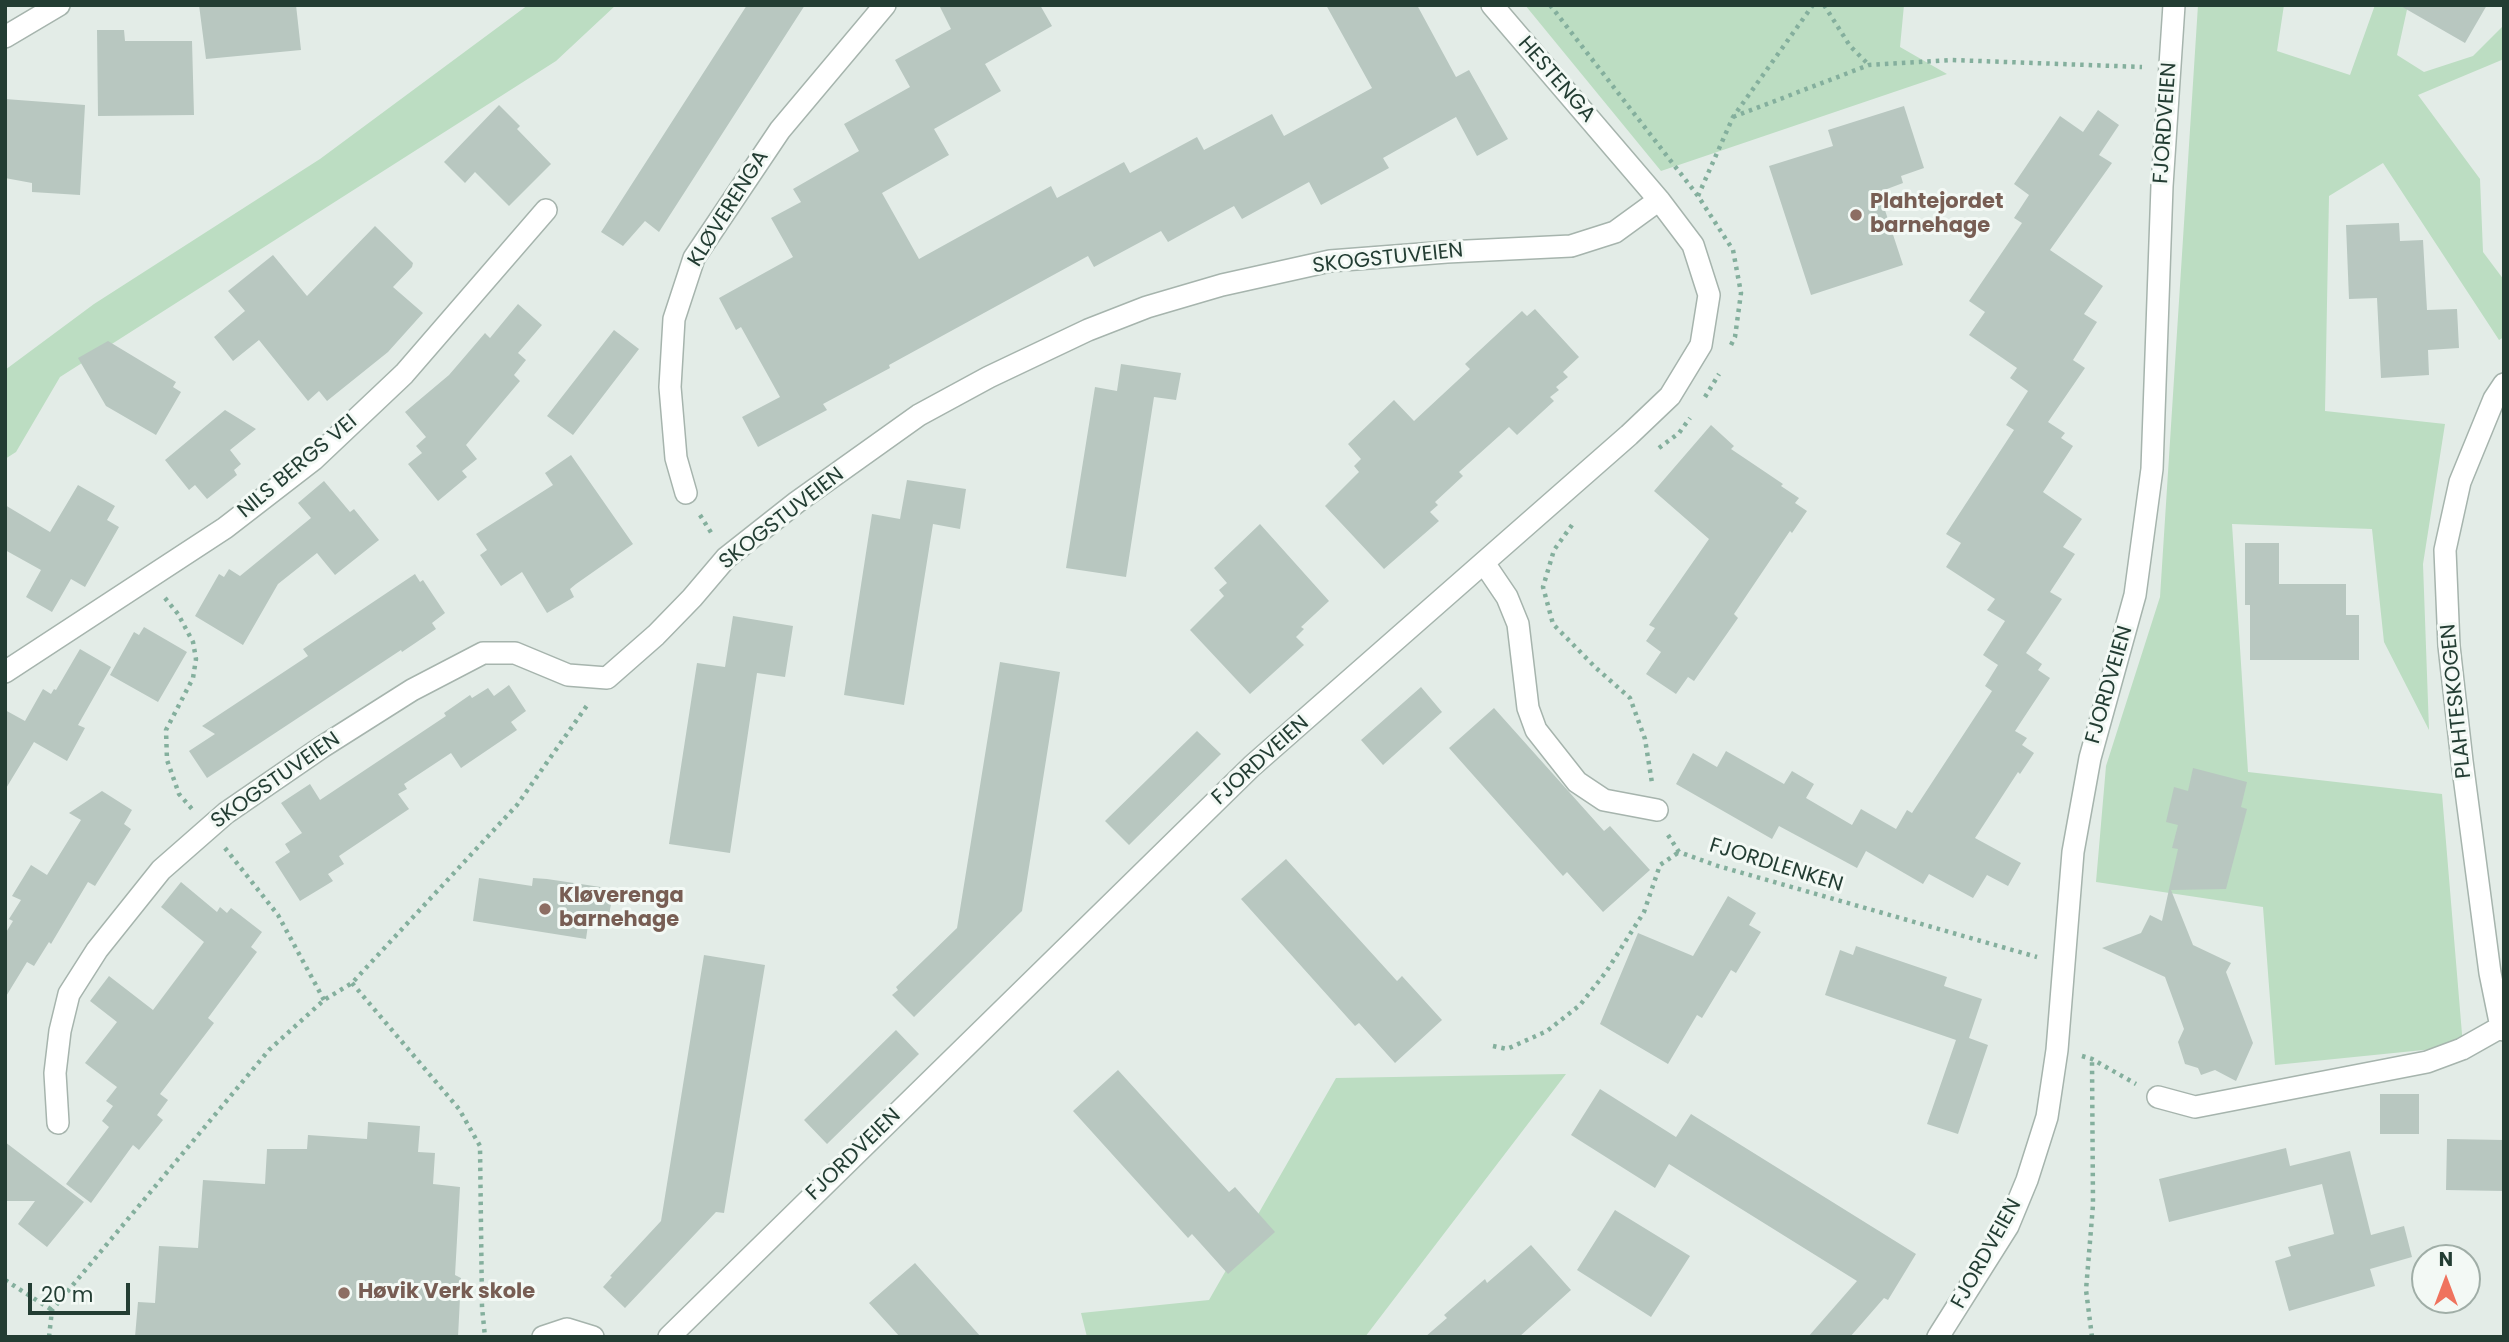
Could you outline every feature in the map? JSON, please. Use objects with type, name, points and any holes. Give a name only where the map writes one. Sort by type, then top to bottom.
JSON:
[{"type":"street","points":[[5,37],[59,5]]},
{"type":"street","name":"KLØVERENGA","points":[[686,493],[676,458],[670,387],[674,319],[694,258],[780,130],[885,5]]},
{"type":"street","name":"HESTENGA","points":[[1492,5],[1621,154]]},
{"type":"street","name":"FJORDVEIEN","points":[[1938,1337],[2008,1226],[2047,1116],[2057,1050],[2076,839],[2090,758],[2136,595],[2152,469],[2162,186],[2174,5]]},
{"type":"street","name":"FJORDVEIEN","points":[[669,1337],[1252,766],[1670,396],[1701,345],[1709,295],[1693,245],[1621,154]]},
{"type":"street","name":"SKOGSTUVEIEN","points":[[58,1123],[55,1073],[60,1031],[69,994],[97,950],[161,870],[226,813],[401,697],[483,653],[515,653],[568,675],[607,678],[683,608],[726,558],[797,502],[919,415],[989,377],[1123,316],[1223,285],[1330,261],[1447,251],[1571,246],[1615,232],[1659,200]]},
{"type":"street","name":"NILS BERGS VEI","points":[[5,672],[225,528],[313,460],[404,374],[546,210]]},
{"type":"street","name":"PLAHTESKOGEN","points":[[2158,1097],[2195,1108],[2388,1070],[2427,1062],[2462,1049],[2502,1028],[2490,973],[2462,761],[2449,646],[2445,550],[2459,482],[2494,399],[2504,384]]},
{"type":"street","points":[[1484,563],[1507,597],[1518,624],[1528,708],[1536,730],[1577,782],[1604,800],[1657,810]]},
{"type":"street","points":[[544,1337],[567,1329],[593,1337]]},
{"type":"path","points":[[1550,5],[1698,196],[1733,250],[1741,293],[1735,337],[1730,348]]},
{"type":"path","points":[[1698,196],[1733,117],[1813,5]]},
{"type":"path","points":[[1824,5],[1850,46],[1869,65]]},
{"type":"path","points":[[1733,117],[1869,65],[1952,60],[2170,68]]},
{"type":"path","points":[[1701,403],[1720,371]]},
{"type":"path","points":[[1649,456],[1679,433],[1694,413]]},
{"type":"path","points":[[686,493],[726,558]]},
{"type":"path","name":"FJORDLENKEN","points":[[1574,522],[1554,550],[1543,587],[1553,624],[1630,698],[1645,739],[1657,810],[1665,830],[1679,852],[1731,870],[2065,965]]},
{"type":"path","points":[[49,1337],[52,1310],[270,1050],[324,1000],[352,983],[517,805],[607,678]]},
{"type":"path","points":[[1493,1046],[1507,1049],[1546,1031],[1580,1004],[1606,972],[1644,912],[1660,865],[1679,852]]},
{"type":"path","points":[[352,983],[459,1109],[480,1146],[482,1307],[485,1337]]},
{"type":"path","points":[[2057,1050],[2092,1059],[2158,1097]]},
{"type":"path","points":[[2092,1059],[2093,1205],[2086,1290],[2092,1337]]},
{"type":"path","points":[[5,1280],[52,1310]]},
{"type":"green space","points":[[528,5],[616,5],[556,61],[60,377],[16,452],[5,459],[5,370],[94,304],[320,159]]},
{"type":"green space","points":[[1525,5],[1904,5],[1900,47],[1947,74],[1661,171]]},
{"type":"green space","points":[[2198,5],[2284,5],[2277,51],[2350,75],[2375,5],[2408,5],[2397,55],[2424,72],[2473,56],[2504,25],[2504,59],[2418,95],[2480,179],[2483,252],[2504,280],[2504,337],[2499,340],[2383,163],[2329,196],[2325,411],[2445,424],[2423,564],[2429,730],[2384,642],[2372,529],[2232,524],[2248,772],[2442,794],[2463,1046],[2275,1065],[2263,907],[2096,882],[2106,766],[2160,597]]},
{"type":"green space","points":[[1566,1074],[1365,1337],[1087,1337],[1081,1313],[1209,1300],[1336,1078]]},
{"type":"building","points":[[199,5],[296,5],[301,50],[206,59]]},
{"type":"building","points":[[747,5],[805,5],[659,232],[645,221],[623,246],[601,232]]},
{"type":"building","points":[[939,5],[1040,5],[1052,26],[985,64],[1001,91],[934,129],[949,155],[882,193],[919,259],[1051,186],[1057,198],[1124,162],[1130,173],[1197,137],[1204,150],[1272,114],[1284,136],[1372,88],[1326,5],[1417,5],[1456,77],[1469,70],[1508,139],[1477,156],[1456,117],[1383,158],[1389,168],[1321,205],[1309,182],[1242,219],[1234,206],[1168,242],[1161,231],[1094,267],[1088,256],[889,365],[890,368],[823,404],[827,410],[758,447],[742,417],[780,397],[741,327],[736,330],[719,298],[793,257],[771,218],[801,202],[793,189],[859,151],[844,124],[910,87],[895,60],[951,29]]},
{"type":"building","points":[[2399,5],[2487,5],[2465,43]]},
{"type":"building","points":[[97,30],[124,30],[125,41],[192,41],[194,115],[98,116]]},
{"type":"building","points":[[5,99],[85,105],[80,195],[32,192],[32,183],[5,178]]},
{"type":"building","points":[[499,105],[520,126],[517,129],[551,164],[509,206],[475,172],[465,183],[444,162]]},
{"type":"building","points":[[1904,106],[1924,168],[1901,176],[1903,183],[1879,192],[1903,265],[1811,295],[1769,166],[1833,146],[1828,130]]},
{"type":"building","points":[[2098,110],[2119,125],[2099,155],[2112,163],[2050,250],[2103,286],[2084,314],[2097,322],[2073,360],[2085,368],[2048,422],[2065,433],[2061,438],[2073,446],[2043,492],[2082,519],[2063,547],[2075,554],[2050,592],[2062,599],[2026,653],[2042,664],[2038,670],[2050,678],[2015,731],[2027,738],[2022,745],[2034,753],[2020,774],[2018,772],[1975,838],[2021,863],[2008,886],[1987,875],[1973,898],[1929,874],[1923,884],[1866,851],[1857,868],[1779,826],[1772,839],[1676,784],[1693,753],[1717,767],[1726,751],[1784,784],[1792,771],[1814,784],[1806,798],[1852,825],[1861,809],[1896,829],[1907,810],[1912,813],[1992,691],[1985,686],[1998,665],[1983,655],[2005,621],[1987,610],[1995,599],[1946,567],[1961,543],[1946,534],[2014,430],[2006,425],[2028,391],[2010,378],[2017,368],[1969,335],[1985,312],[1969,301],[2022,223],[2014,218],[2029,195],[2014,184],[2060,116],[2083,132]]},
{"type":"building","points":[[2399,223],[2400,241],[2423,240],[2427,310],[2457,309],[2459,348],[2428,350],[2429,375],[2381,378],[2377,298],[2349,299],[2346,225]]},
{"type":"building","points":[[375,226],[413,263],[393,287],[423,313],[388,352],[327,401],[319,391],[308,401],[259,340],[233,361],[214,337],[245,311],[228,291],[273,255],[307,296]]},
{"type":"building","points":[[518,304],[542,325],[518,353],[526,360],[514,375],[520,381],[466,445],[477,459],[462,471],[467,477],[438,501],[408,464],[422,453],[416,446],[426,437],[405,412],[449,375],[485,333],[490,338]]},
{"type":"building","points":[[1535,309],[1579,357],[1563,372],[1568,377],[1556,387],[1559,390],[1550,397],[1554,401],[1517,435],[1509,427],[1459,472],[1463,476],[1435,502],[1438,505],[1430,512],[1439,521],[1384,569],[1325,506],[1359,472],[1354,466],[1361,459],[1348,444],[1394,400],[1414,421],[1470,369],[1465,364],[1522,311],[1527,316]]},
{"type":"building","points":[[614,330],[639,349],[573,435],[547,416]]},
{"type":"building","points":[[108,341],[176,382],[173,387],[181,392],[156,435],[106,406],[78,358]]},
{"type":"building","points":[[1121,364],[1181,373],[1176,400],[1154,397],[1126,577],[1066,568],[1095,387],[1117,391]]},
{"type":"building","points":[[225,410],[256,429],[230,450],[241,464],[234,470],[237,475],[207,499],[195,485],[189,490],[165,460]]},
{"type":"building","points":[[1711,425],[1734,446],[1731,449],[1783,484],[1781,486],[1799,498],[1795,503],[1807,511],[1792,533],[1790,531],[1734,614],[1738,618],[1694,681],[1688,677],[1676,694],[1646,674],[1661,652],[1646,641],[1655,628],[1649,625],[1709,539],[1654,491]]},
{"type":"building","points":[[571,455],[633,544],[576,584],[570,589],[574,597],[547,613],[522,572],[501,586],[480,555],[487,550],[476,534],[553,485],[545,473]]},
{"type":"building","points":[[907,480],[966,489],[960,529],[933,524],[904,705],[844,695],[872,514],[900,519]]},
{"type":"building","points":[[324,481],[350,512],[354,509],[379,540],[335,575],[317,553],[278,584],[243,645],[195,616],[219,574],[224,577],[229,569],[240,576],[311,518],[298,503]]},
{"type":"building","points":[[78,485],[115,506],[107,520],[119,527],[85,587],[71,579],[52,612],[26,597],[41,570],[5,550],[5,505],[50,532]]},
{"type":"building","points":[[1260,524],[1329,601],[1301,627],[1304,629],[1296,637],[1304,645],[1250,694],[1190,630],[1224,596],[1219,590],[1227,583],[1214,568]]},
{"type":"building","points":[[2245,543],[2279,543],[2279,584],[2346,584],[2346,615],[2359,615],[2359,660],[2250,660],[2250,605],[2245,605]]},
{"type":"building","points":[[415,574],[420,582],[423,580],[445,613],[432,623],[436,629],[207,778],[189,751],[215,734],[202,726],[308,656],[303,649]]},
{"type":"building","points":[[733,616],[793,626],[785,677],[757,673],[730,853],[669,844],[697,663],[725,667]]},
{"type":"building","points":[[144,627],[187,652],[158,702],[110,675],[134,632],[139,635]]},
{"type":"building","points":[[80,649],[111,667],[78,725],[85,728],[67,761],[34,742],[5,790],[5,710],[25,721],[43,689],[51,694],[56,690]]},
{"type":"building","points":[[1000,662],[1060,672],[1022,911],[914,1017],[892,995],[898,990],[896,987],[957,928]]},
{"type":"building","points":[[509,685],[526,711],[511,722],[517,730],[461,768],[451,753],[404,784],[407,789],[398,794],[409,809],[339,856],[344,864],[328,874],[333,881],[300,901],[275,862],[290,852],[285,844],[302,833],[281,803],[310,784],[320,800],[446,716],[444,713],[470,695],[472,698],[488,688],[494,696]]},
{"type":"building","points":[[1421,687],[1442,712],[1383,765],[1361,740]]},
{"type":"building","points":[[1494,708],[1604,831],[1610,826],[1650,870],[1603,912],[1567,872],[1563,876],[1449,748]]},
{"type":"building","points":[[1197,731],[1221,754],[1129,845],[1105,821]]},
{"type":"building","points":[[2193,768],[2247,782],[2241,807],[2247,809],[2226,889],[2171,890],[2193,945],[2231,963],[2226,972],[2253,1043],[2236,1081],[2215,1070],[2201,1075],[2198,1068],[2185,1064],[2178,1042],[2184,1029],[2165,977],[2102,948],[2141,933],[2150,915],[2162,921],[2178,849],[2172,848],[2178,825],[2166,822],[2174,787],[2188,791]]},
{"type":"building","points":[[102,791],[132,810],[124,824],[131,829],[95,886],[88,882],[51,944],[49,942],[34,966],[27,962],[5,998],[5,934],[13,921],[9,919],[21,900],[12,896],[31,865],[47,875],[81,820],[69,813]]},
{"type":"building","points":[[1286,859],[1397,981],[1402,976],[1442,1020],[1395,1063],[1359,1023],[1355,1026],[1241,899]]},
{"type":"building","points":[[479,878],[532,886],[533,878],[547,879],[614,889],[607,925],[601,924],[601,928],[588,925],[586,939],[473,921]]},
{"type":"building","points":[[181,882],[217,912],[220,907],[227,913],[231,908],[262,932],[251,947],[257,952],[208,1018],[214,1023],[160,1094],[168,1100],[157,1115],[163,1120],[139,1150],[133,1145],[91,1203],[66,1184],[109,1127],[102,1121],[113,1106],[106,1101],[117,1087],[85,1063],[117,1022],[90,1001],[109,976],[153,1010],[204,942],[161,907]]},
{"type":"building","points":[[1728,896],[1756,913],[1749,925],[1761,932],[1736,973],[1731,970],[1702,1018],[1697,1015],[1668,1064],[1600,1024],[1638,933],[1693,956]]},
{"type":"building","points":[[1856,946],[1947,977],[1944,986],[1982,999],[1969,1038],[1988,1045],[1958,1134],[1927,1124],[1956,1040],[1825,995],[1840,950],[1853,955]]},
{"type":"building","points":[[704,955],[765,965],[724,1213],[716,1212],[625,1308],[603,1287],[661,1221]]},
{"type":"building","points":[[896,1030],[919,1054],[827,1144],[804,1120]]},
{"type":"building","points":[[1118,1070],[1229,1192],[1235,1187],[1275,1232],[1228,1274],[1192,1234],[1188,1238],[1073,1111]]},
{"type":"building","points":[[1600,1089],[1676,1137],[1691,1114],[1916,1254],[1888,1300],[1884,1298],[1850,1337],[1808,1337],[1857,1281],[1669,1164],[1655,1188],[1571,1135]]},
{"type":"building","points":[[2380,1094],[2419,1094],[2419,1134],[2380,1134]]},
{"type":"building","points":[[368,1122],[420,1126],[418,1152],[435,1153],[433,1184],[460,1187],[455,1275],[461,1278],[458,1337],[135,1337],[138,1302],[155,1303],[159,1246],[198,1248],[203,1180],[265,1184],[267,1149],[307,1149],[308,1135],[367,1139]]},
{"type":"building","points":[[2447,1139],[2504,1140],[2504,1191],[2446,1190]]},
{"type":"building","points":[[5,1142],[84,1202],[47,1247],[18,1224],[35,1201],[5,1201]]},
{"type":"building","points":[[2286,1148],[2290,1166],[2350,1151],[2371,1235],[2404,1226],[2411,1257],[2370,1269],[2375,1286],[2289,1311],[2275,1261],[2291,1256],[2288,1247],[2334,1234],[2322,1184],[2169,1222],[2159,1179]]},
{"type":"building","points":[[1615,1210],[1690,1256],[1651,1317],[1577,1270]]},
{"type":"building","points":[[1531,1245],[1571,1290],[1519,1337],[1425,1337],[1447,1318],[1444,1315],[1485,1279],[1487,1283]]},
{"type":"building","points":[[915,1263],[981,1337],[900,1337],[869,1303]]},
{"type":"place","name":"Plahtejordet barnehage","points":[[1856,215]]},
{"type":"place","name":"Kløverenga barnehage","points":[[545,909]]},
{"type":"place","name":"Høvik Verk skole","points":[[344,1293]]}]
